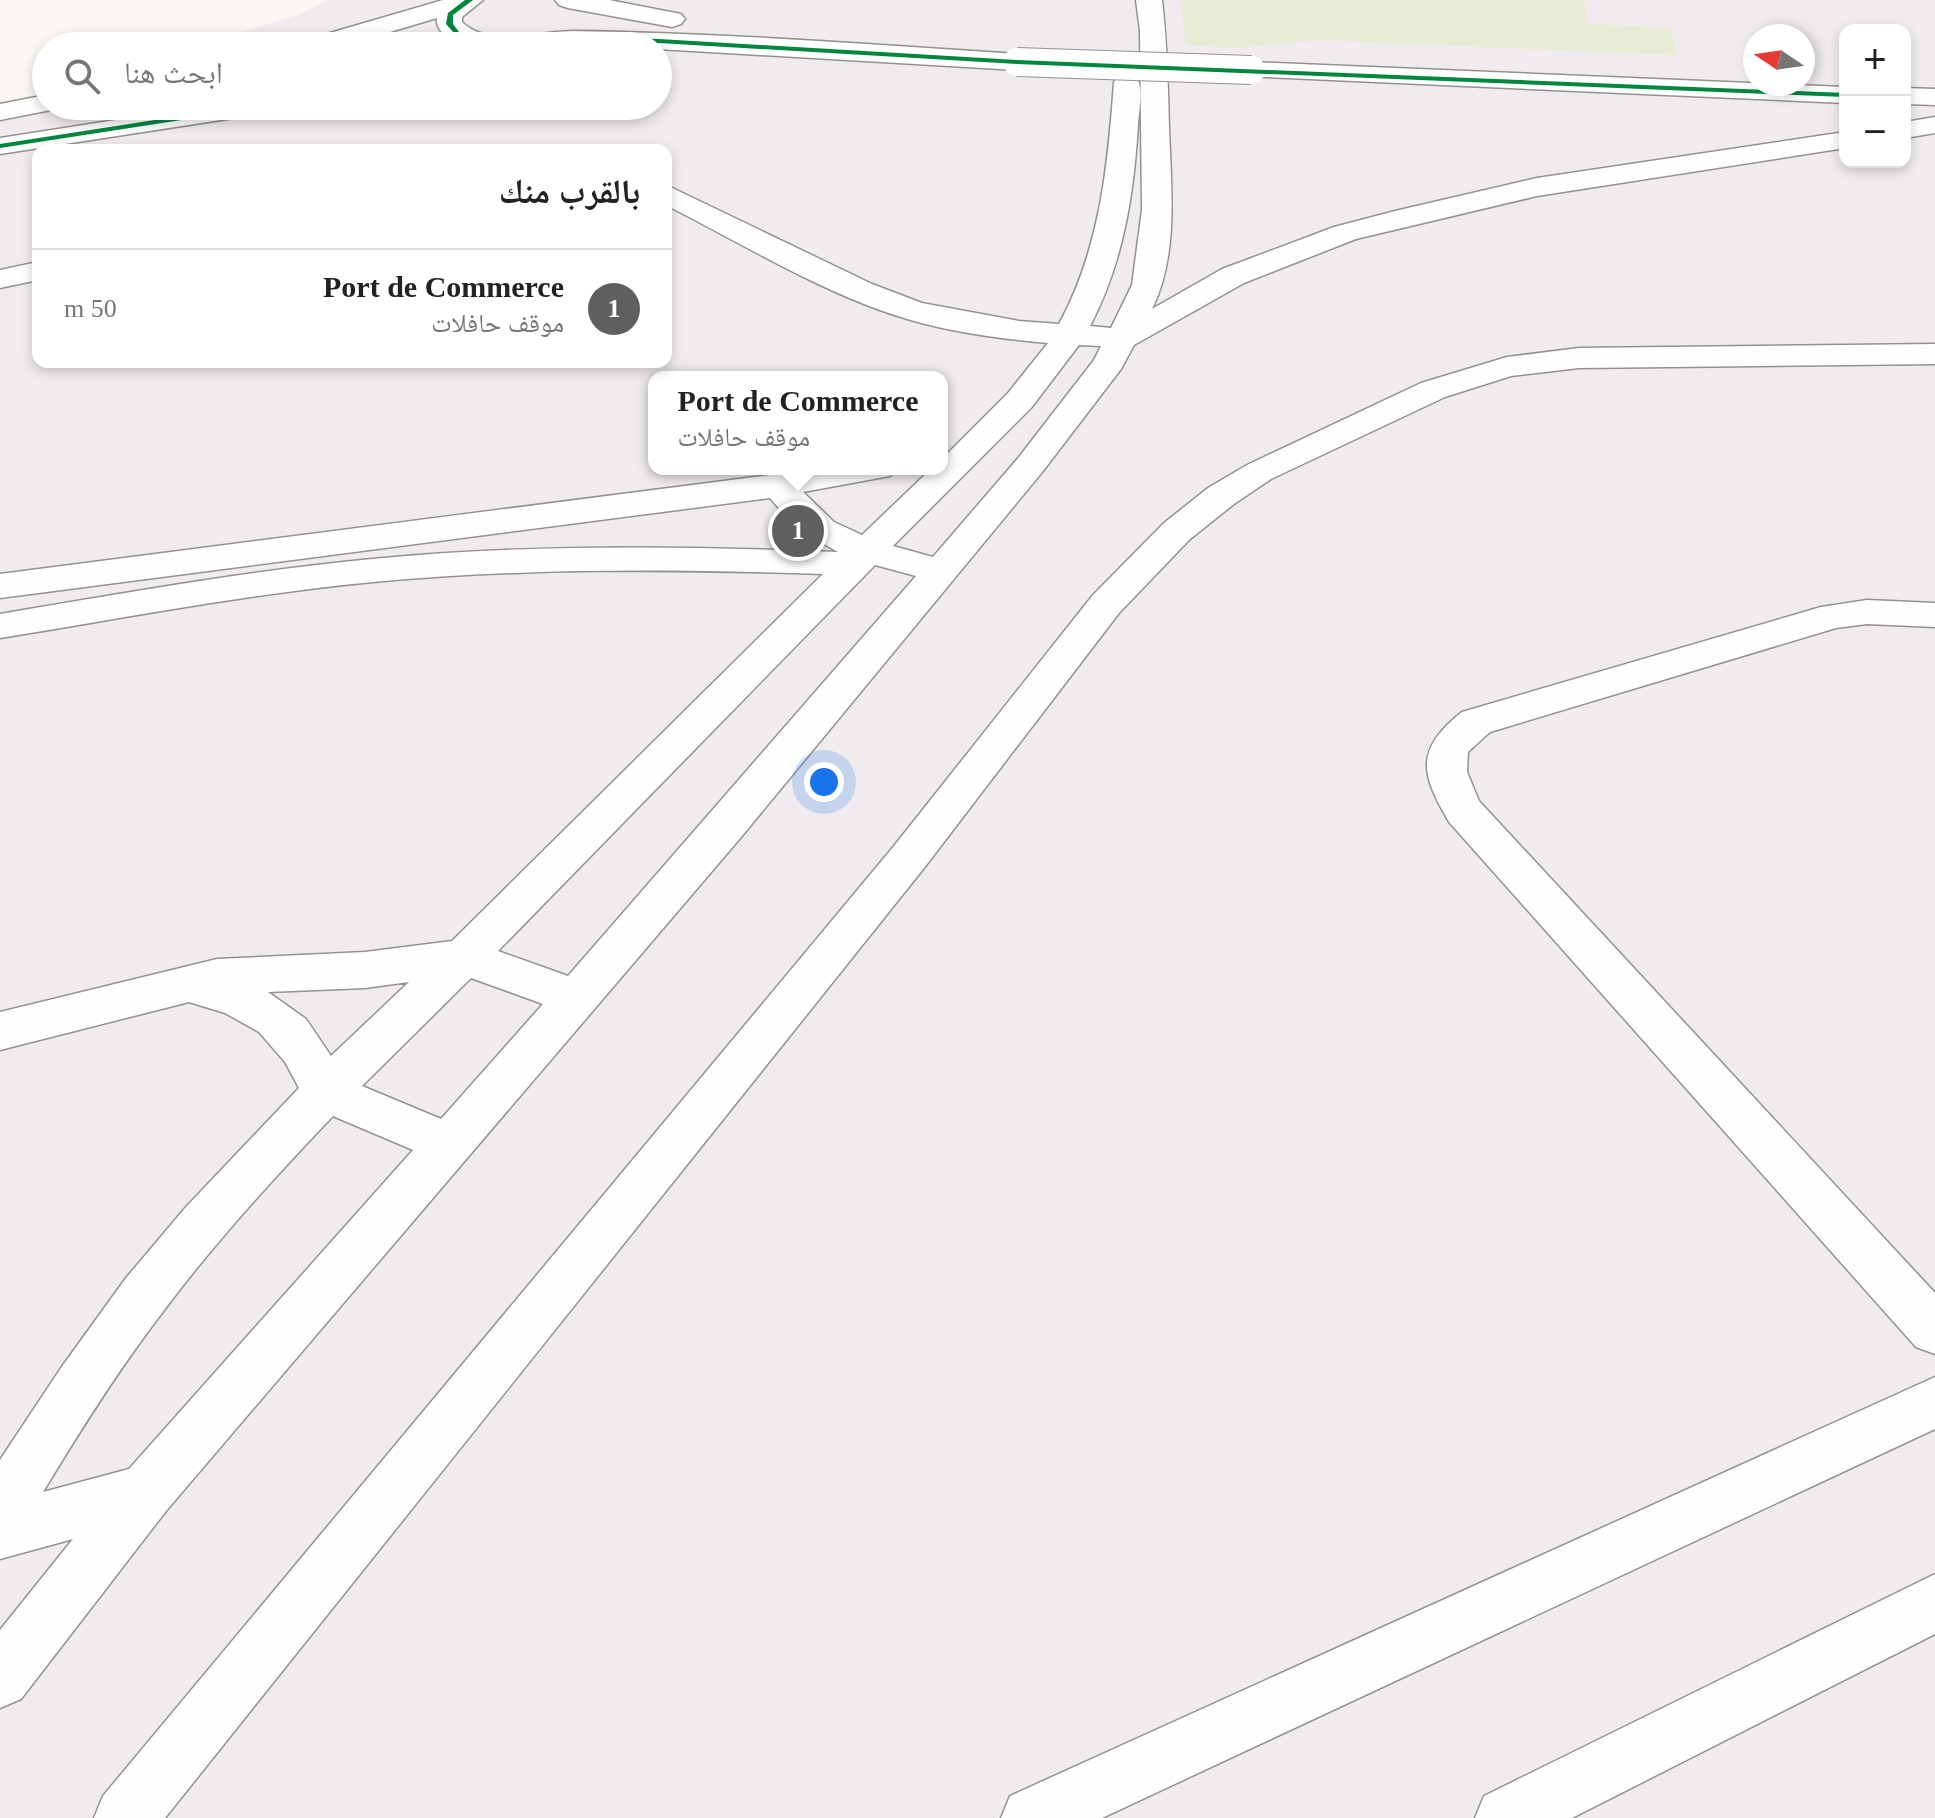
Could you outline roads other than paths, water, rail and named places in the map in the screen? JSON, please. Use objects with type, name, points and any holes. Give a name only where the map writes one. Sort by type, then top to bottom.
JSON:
[{"type":"street","points":[[545,32],[561,22],[567,10],[559,0]]},
{"type":"street","points":[[568,0],[662,18],[830,41],[1017,56]]},
{"type":"street","points":[[639,0],[662,18]]},
{"type":"street","points":[[952,458],[1020,398],[1069,337],[1090,298],[1114,220],[1123,160],[1131,30],[1127,0]]},
{"type":"street","points":[[0,1678],[146,1492],[727,825],[1031,464],[1109,362],[1148,285],[1157,210],[1153,31],[1149,0]]},
{"type":"street","points":[[456,32],[449,24],[450,14],[468,1]]},
{"type":"street","points":[[363,32],[468,1]]},
{"type":"street","points":[[672,42],[841,51],[1743,77]]},
{"type":"street","points":[[672,58],[841,51]]},
{"type":"street","points":[[1251,64],[1839,95]]},
{"type":"street","points":[[1815,78],[1839,79]]},
{"type":"street","points":[[1911,79],[1935,79]]},
{"type":"street","points":[[1911,96],[1935,97]]},
{"type":"street","points":[[0,112],[32,106]]},
{"type":"street","points":[[0,146],[169,120]]},
{"type":"street","points":[[1911,129],[1935,125]]},
{"type":"street","points":[[672,197],[885,301],[951,320],[1069,337],[1123,338],[1233,276],[1284,255],[1375,225],[1537,187],[1839,141]]},
{"type":"street","points":[[0,279],[32,272]]},
{"type":"street","points":[[125,1818],[909,857],[1106,604],[1177,531],[1221,496],[1259,472],[1433,390],[1507,367],[1579,358],[1935,354]]},
{"type":"street","points":[[952,458],[1031,464]]},
{"type":"street","points":[[0,586],[779,486],[843,475]]},
{"type":"street","points":[[0,1511],[98,1358],[167,1266],[234,1187],[324,1091],[463,957],[862,556],[936,475]]},
{"type":"street","points":[[779,486],[809,520],[862,556]]},
{"type":"street","points":[[0,626],[281,581],[427,566],[862,556],[938,571]]},
{"type":"street","points":[[1935,615],[1867,612],[1801,624],[1476,722],[1457,736],[1445,753],[1447,781],[1464,811],[1935,1330]]},
{"type":"street","points":[[0,1031],[241,974],[350,971],[463,957],[578,998]]},
{"type":"street","points":[[190,984],[247,1001],[270,1012],[288,1028],[303,1048],[324,1091],[448,1143]]},
{"type":"street","points":[[1032,1818],[1935,1402]]},
{"type":"street","points":[[0,1531],[146,1492]]},
{"type":"street","points":[[1506,1818],[1935,1603]]},
{"type":"place","name":"Port de Commerce","points":[[798,531]]}]
